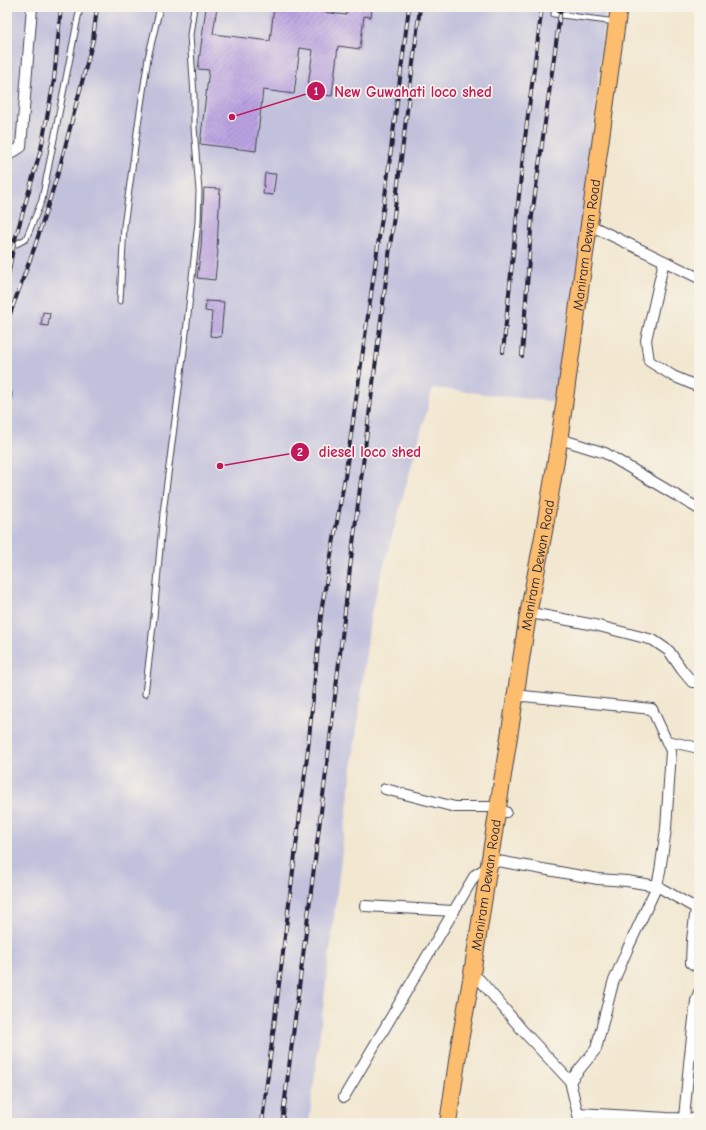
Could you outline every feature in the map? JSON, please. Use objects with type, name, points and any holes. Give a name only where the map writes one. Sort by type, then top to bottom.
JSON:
[{"type":"main road","name":"Maniram Dewan Road","points":[[592,228],[626,7]]},
{"type":"main road","name":"Maniram Dewan Road","points":[[456,1123],[493,864],[564,441],[618,14]]},
{"type":"main road","name":"Maniram Dewan Road","points":[[520,697],[528,615],[552,508]]},
{"type":"main road","name":"Maniram Dewan Road","points":[[448,1123],[460,1041],[476,977]]},
{"type":"street","points":[[7,156],[21,147],[32,7]]},
{"type":"street","points":[[592,228],[699,278]]},
{"type":"street","points":[[664,261],[646,340],[649,361],[673,376],[699,387]]},
{"type":"street","points":[[564,441],[605,454],[699,509]]},
{"type":"street","points":[[536,614],[595,625],[653,640],[669,651],[692,682],[699,682]]},
{"type":"street","points":[[520,697],[652,709],[671,751],[666,829],[657,886],[626,950],[613,983],[596,1049],[570,1081]]},
{"type":"street","points":[[667,741],[699,748]]},
{"type":"street","points":[[385,789],[455,807],[490,807],[502,811]]},
{"type":"street","points":[[344,1097],[475,875],[493,864],[657,886],[698,909],[692,940],[691,963],[699,968]]},
{"type":"street","points":[[365,906],[454,911]]},
{"type":"street","points":[[476,977],[523,1031],[570,1081],[579,1118],[699,1118]]},
{"type":"street","points":[[684,1118],[688,1064],[696,1001],[699,992]]},
{"type":"lane","points":[[7,240],[16,244],[26,238],[42,200],[80,7]]},
{"type":"lane","points":[[120,301],[124,226],[148,58],[160,7]]},
{"type":"lane","points":[[145,694],[154,617],[163,513],[186,335],[198,222],[200,191],[194,127],[194,95],[190,35],[194,7]]},
{"type":"lane","points":[[555,7],[554,14],[618,14]]},
{"type":"lane","points":[[7,391],[9,394],[7,413]]},
{"type":"shaded area","points":[[7,7],[606,7],[565,403],[433,388],[371,612],[309,1123],[7,1123]]},
{"type":"building","points":[[206,7],[217,7],[213,34],[270,41],[274,7],[285,7],[346,15],[347,7],[372,9],[371,17],[364,16],[360,49],[338,46],[332,96],[307,93],[313,50],[300,48],[294,94],[263,90],[256,151],[200,144],[209,70],[198,69]]},
{"type":"building","points":[[265,173],[276,174],[273,195],[263,194]]},
{"type":"building","points":[[204,188],[220,189],[218,250],[215,280],[197,278],[201,248]]},
{"type":"building","points":[[206,301],[224,302],[221,337],[210,336],[212,312],[205,311]]},
{"type":"building","points":[[43,312],[50,313],[48,326],[41,325]]},
{"type":"railway","points":[[7,282],[14,243],[41,149],[54,80],[61,7]]},
{"type":"railway","points":[[7,322],[35,246],[59,170],[93,40],[97,7]]},
{"type":"railway","points":[[262,1123],[308,749],[322,606],[345,477],[386,189],[409,7]]},
{"type":"railway","points":[[282,1123],[420,7]]},
{"type":"railway","points":[[503,352],[524,146],[542,7]]},
{"type":"railway","points":[[522,356],[532,216],[561,7]]},
{"type":"place","name":"New Guwahati loco shed","points":[[232,117]]},
{"type":"place","name":"diesel loco shed","points":[[220,466]]}]
